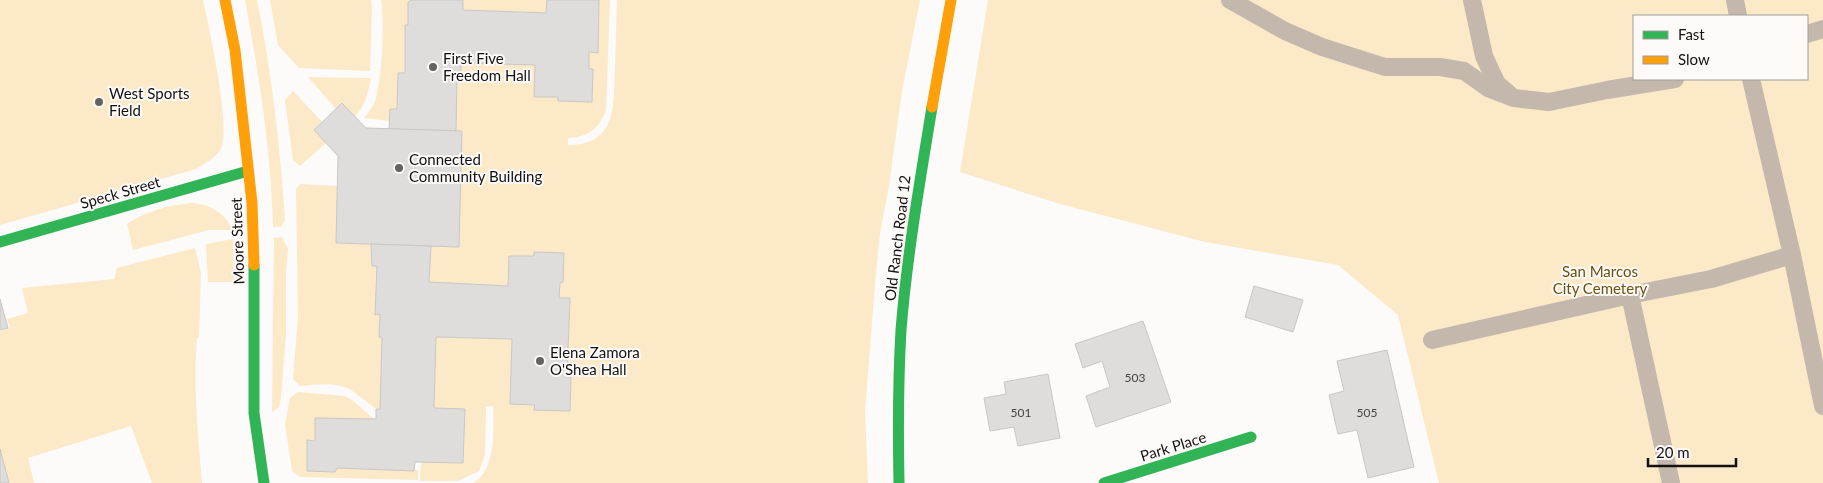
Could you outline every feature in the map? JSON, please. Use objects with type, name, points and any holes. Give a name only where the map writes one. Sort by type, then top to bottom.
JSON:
[{"type":"street","name":"Moore Street","points":[[225,0],[235,50],[254,233],[254,412],[264,483]]},
{"type":"street","name":"Old Ranch Road 12","points":[[899,483],[899,374],[906,282],[920,175],[951,0]]},
{"type":"street","name":"Speck Street","points":[[0,242],[248,171]]},
{"type":"street","name":"Park Place","points":[[1104,483],[1250,437]]},
{"type":"lane","points":[[1230,0],[1285,31],[1322,47],[1385,66],[1440,67],[1464,71],[1488,88],[1514,98],[1549,102],[1669,80]]},
{"type":"lane","points":[[1472,0],[1484,56],[1497,84],[1514,98]]},
{"type":"lane","points":[[1735,0],[1738,15]]},
{"type":"lane","points":[[1808,34],[1823,29]]},
{"type":"lane","points":[[1751,80],[1792,255],[1823,406]]},
{"type":"lane","points":[[1432,340],[1630,295],[1711,279],[1792,255]]},
{"type":"lane","points":[[1630,295],[1671,483]]},
{"type":"green space","name":"West Sports Field","points":[[0,0],[203,0],[214,52],[223,117],[224,134],[222,146],[218,153],[196,169],[0,225]]},
{"type":"green space","points":[[245,0],[257,0],[267,55],[275,110],[283,193],[285,220],[281,227],[273,227],[264,113]]},
{"type":"green space","points":[[270,0],[371,0],[370,71],[299,68],[278,45]]},
{"type":"green space","points":[[381,0],[411,0],[408,25],[405,26],[405,73],[398,73],[397,109],[390,109],[390,121],[364,118],[375,101],[380,76],[383,35]]},
{"type":"green space","points":[[463,0],[547,0],[546,13],[463,10]]},
{"type":"green space","points":[[599,0],[610,0],[606,110],[600,122],[592,131],[581,136],[568,138],[568,145],[584,143],[596,138],[610,120],[614,96],[617,0],[920,0],[902,91],[889,186],[880,233],[865,411],[868,483],[473,483],[481,477],[490,459],[494,426],[493,406],[486,407],[485,455],[479,471],[458,481],[420,481],[421,462],[463,463],[465,409],[434,408],[436,337],[512,339],[535,405],[534,409],[570,411],[571,377],[567,376],[570,299],[559,298],[560,283],[563,281],[564,253],[535,252],[534,256],[509,256],[508,286],[429,282],[431,246],[459,247],[462,132],[456,131],[457,78],[461,77],[461,63],[535,65],[534,97],[558,97],[558,101],[592,102],[593,70],[589,69],[589,52],[598,53]]},
{"type":"green space","name":"San Marcos City Cemetery","points":[[988,0],[1823,0],[1823,483],[1439,483],[1398,315],[1338,265],[1205,242],[1060,204],[960,172]]},
{"type":"green space","points":[[308,77],[371,78],[364,103],[355,116],[343,103],[336,109]]},
{"type":"green space","points":[[293,91],[322,122],[314,130],[326,143],[300,166],[293,160],[285,100]]},
{"type":"green space","points":[[300,184],[338,186],[336,243],[371,244],[372,266],[377,266],[376,315],[380,314],[379,337],[382,337],[380,409],[342,386],[330,384],[300,386],[293,379],[298,316],[296,189]]},
{"type":"green space","points":[[192,203],[205,205],[216,210],[226,219],[233,230],[209,230],[133,250],[127,224],[158,209]]},
{"type":"green space","points":[[282,237],[288,249],[286,334],[281,398],[279,407],[272,412],[274,238]]},
{"type":"green space","points":[[233,239],[234,282],[208,282],[206,244]]},
{"type":"green space","points":[[195,248],[201,273],[199,338],[197,338],[196,411],[202,483],[152,483],[131,426],[28,458],[34,483],[9,483],[0,449],[0,331],[10,328],[7,319],[28,313],[22,288],[114,279],[117,268]]},
{"type":"green space","points":[[298,392],[345,396],[374,419],[315,418],[315,441],[307,441],[307,471],[335,472],[337,468],[418,470],[418,480],[300,477],[292,471],[285,424],[290,398]]},
{"type":"building","name":"First Five Freedom Hall","points":[[411,0],[463,0],[463,10],[546,13],[547,0],[599,0],[598,53],[589,52],[589,69],[593,69],[592,102],[558,101],[558,97],[534,97],[535,65],[461,63],[461,77],[457,78],[456,131],[389,129],[390,109],[397,109],[398,73],[405,73],[405,25],[408,25],[408,2]]},
{"type":"building","name":"Connected Community Building","points":[[342,103],[366,128],[462,131],[459,247],[336,243],[338,156],[314,130]]},
{"type":"building","name":"Elena Zamora O'Shea Hall","points":[[371,244],[431,246],[429,282],[508,286],[509,256],[534,256],[534,252],[564,253],[563,282],[560,283],[559,298],[570,298],[567,377],[571,377],[570,411],[534,410],[535,405],[510,404],[512,339],[436,337],[434,408],[465,409],[463,463],[415,462],[414,471],[337,468],[335,472],[307,471],[307,440],[315,441],[315,418],[376,419],[376,409],[380,409],[382,337],[379,337],[380,314],[375,315],[377,266],[372,266]]},
{"type":"building","points":[[1254,286],[1303,300],[1293,332],[1245,317]]},
{"type":"building","points":[[0,299],[8,328],[0,330]]},
{"type":"building","points":[[1143,321],[1171,402],[1096,427],[1086,396],[1110,387],[1102,361],[1083,368],[1075,344]]},
{"type":"building","points":[[1387,350],[1414,467],[1368,478],[1357,430],[1338,434],[1329,395],[1344,391],[1337,361]]},
{"type":"building","points":[[1048,374],[1060,438],[1018,446],[1014,427],[990,431],[984,398],[1006,394],[1004,382]]},
{"type":"building","points":[[0,449],[9,483],[0,483]]},
{"type":"traffic: fast","points":[[899,483],[898,407],[901,330],[910,246],[932,107]]},
{"type":"traffic: fast","points":[[0,242],[248,171]]},
{"type":"traffic: fast","points":[[254,265],[254,413],[264,483]]},
{"type":"traffic: fast","points":[[1104,483],[1251,437]]},
{"type":"traffic: slow","points":[[225,0],[235,50],[252,203],[254,265]]},
{"type":"traffic: slow","points":[[932,107],[951,0]]},
{"type":"place","name":"First Five Freedom Hall","points":[[433,67]]},
{"type":"place","name":"West Sports Field","points":[[99,102]]},
{"type":"place","name":"Connected Community Building","points":[[399,168]]},
{"type":"place","name":"Elena Zamora O'Shea Hall","points":[[540,361]]}]
